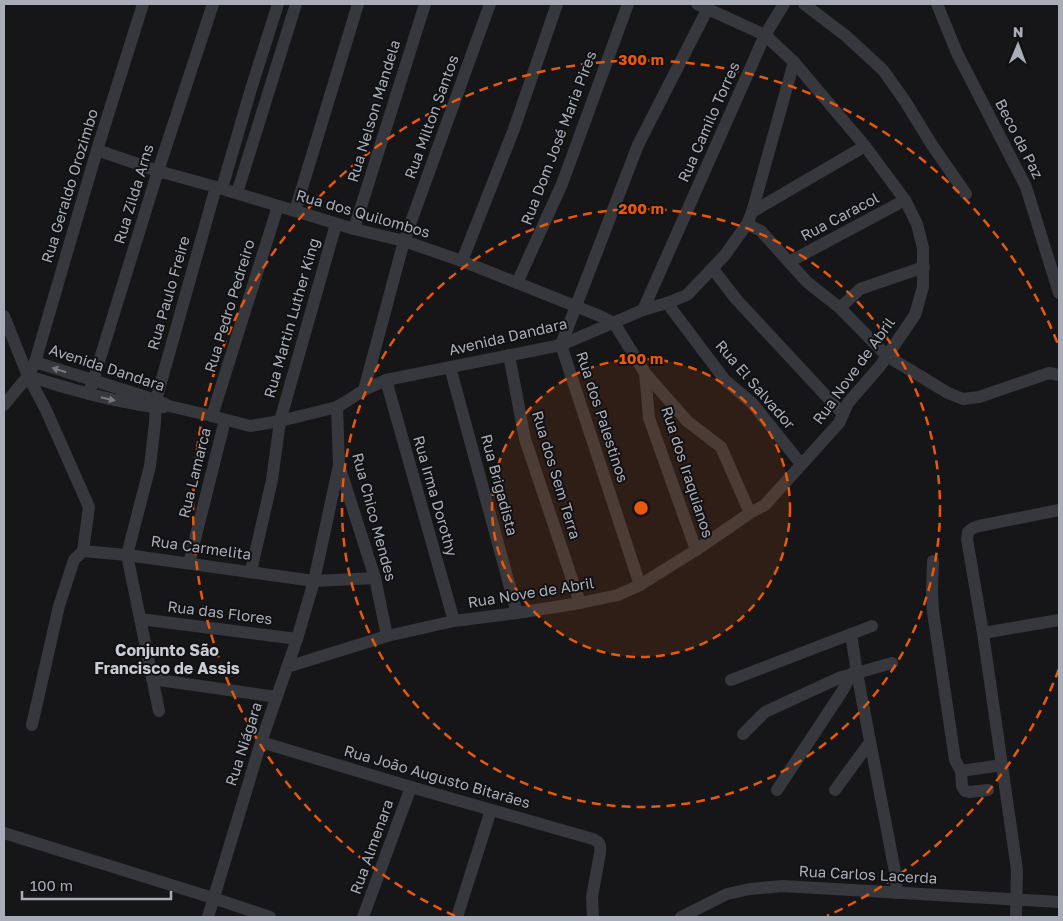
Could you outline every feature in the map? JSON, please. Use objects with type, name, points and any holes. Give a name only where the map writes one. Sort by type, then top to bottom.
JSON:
[{"type":"street","name":"Rua Geraldo Orozimbo","points":[[4,404],[28,376],[35,362],[143,4]]},
{"type":"street","name":"Rua Zilda Arns","points":[[89,394],[158,171],[213,4]]},
{"type":"street","name":"Rua Paulo Freire","points":[[127,555],[150,466],[156,404],[219,188],[278,4]]},
{"type":"street","points":[[237,194],[296,4]]},
{"type":"street","points":[[295,211],[358,4]]},
{"type":"street","name":"Rua Nelson Mandela","points":[[354,229],[425,4]]},
{"type":"street","name":"Rua Milton Santos","points":[[364,390],[404,242],[490,4]]},
{"type":"street","points":[[462,260],[514,129],[557,4]]},
{"type":"street","name":"Rua Dom José Maria Pires","points":[[517,283],[562,184],[628,4]]},
{"type":"street","name":"Rua Camilo Torres","points":[[643,310],[765,35],[784,4]]},
{"type":"street","points":[[804,4],[846,36],[884,70],[966,194]]},
{"type":"street","name":"Beco da Paz","points":[[937,4],[957,54],[1026,187],[1059,293]]},
{"type":"street","points":[[561,345],[638,145],[702,6]]},
{"type":"street","name":"Rua Nove de Abril","points":[[287,667],[387,636],[454,621],[580,603],[618,595],[640,585],[765,505],[839,423],[848,403],[880,366],[915,315],[923,286],[923,248],[917,224],[905,200],[865,146],[794,62],[765,35],[702,6]]},
{"type":"street","name":"Avenida Dandara","points":[[28,376],[89,394],[168,406],[250,426],[280,421],[337,406],[386,380],[561,345],[643,310],[667,303],[686,295],[713,269],[750,218],[794,62]]},
{"type":"street","points":[[251,89],[268,94]]},
{"type":"street","points":[[865,146],[750,218],[807,282],[840,308],[887,356],[948,393],[963,399],[979,397],[1049,373],[1059,375]]},
{"type":"street","name":"Rua dos Quilombos","points":[[98,150],[158,171],[462,260],[614,323]]},
{"type":"street","name":"Rua Caracol","points":[[789,262],[905,200]]},
{"type":"street","name":"Rua Pedro Pedreiro","points":[[219,418],[278,206]]},
{"type":"street","name":"Rua Martin Luther King","points":[[251,571],[272,480],[280,421],[336,224]]},
{"type":"street","points":[[840,308],[860,289],[924,267]]},
{"type":"street","points":[[713,269],[736,300],[843,414]]},
{"type":"street","name":"Rua El Salvador","points":[[667,303],[725,380],[752,403],[801,464]]},
{"type":"street","points":[[4,316],[28,376],[46,410],[89,507],[83,551],[74,560],[58,606],[32,725]]},
{"type":"street","name":"Rua dos Iraquianos","points":[[614,323],[645,373],[649,418],[696,550]]},
{"type":"street","name":"Rua dos Palestinos","points":[[561,345],[640,585]]},
{"type":"street","name":"Rua dos Sem Terra","points":[[509,355],[525,439],[580,603]]},
{"type":"street","name":"Avenida Dandara","points":[[35,362],[94,380],[156,404]]},
{"type":"street","name":"Rua Brigadista","points":[[450,366],[517,613]]},
{"type":"street","points":[[645,373],[688,421],[721,447],[750,513]]},
{"type":"street","name":"Rua Irma Dorothy","points":[[386,380],[454,621]]},
{"type":"street","name":"Rua Chico Mendes","points":[[337,406],[339,465],[375,578],[387,636]]},
{"type":"street","name":"Rua Lamarca","points":[[189,564],[219,418]]},
{"type":"street","name":"Rua Niágara","points":[[208,917],[261,742],[297,639],[314,581],[339,465]]},
{"type":"street","points":[[1016,917],[1017,870],[983,633],[967,539],[968,532],[979,526],[1059,510]]},
{"type":"street","name":"Rua Carmelita","points":[[83,551],[251,571],[314,581],[375,578]]},
{"type":"street","points":[[127,555],[159,711]]},
{"type":"street","points":[[933,561],[933,612],[955,760],[960,771],[962,786],[965,790],[969,792],[988,790]]},
{"type":"street","name":"Rua das Flores","points":[[140,619],[297,639]]},
{"type":"street","points":[[983,633],[1059,620]]},
{"type":"street","points":[[731,680],[872,626]]},
{"type":"street","points":[[851,634],[854,674],[870,742],[895,872],[897,893]]},
{"type":"street","points":[[743,734],[765,712],[841,677],[892,663]]},
{"type":"street","points":[[777,790],[854,674]]},
{"type":"street","points":[[152,679],[276,697]]},
{"type":"street","name":"Rua João Augusto Bitarães","points":[[261,742],[598,841],[601,846],[592,897],[592,917]]},
{"type":"street","points":[[835,790],[870,742]]},
{"type":"street","points":[[960,771],[1002,765]]},
{"type":"street","name":"Rua Almenara","points":[[363,917],[410,787]]},
{"type":"street","points":[[457,917],[491,810]]},
{"type":"street","points":[[4,833],[270,917]]},
{"type":"street","name":"Rua Carlos Lacerda","points":[[681,917],[727,894],[750,888],[782,886],[1059,902]]},
{"type":"district","name":"Conjunto São Francisco de Assis","points":[[167,659]]}]
